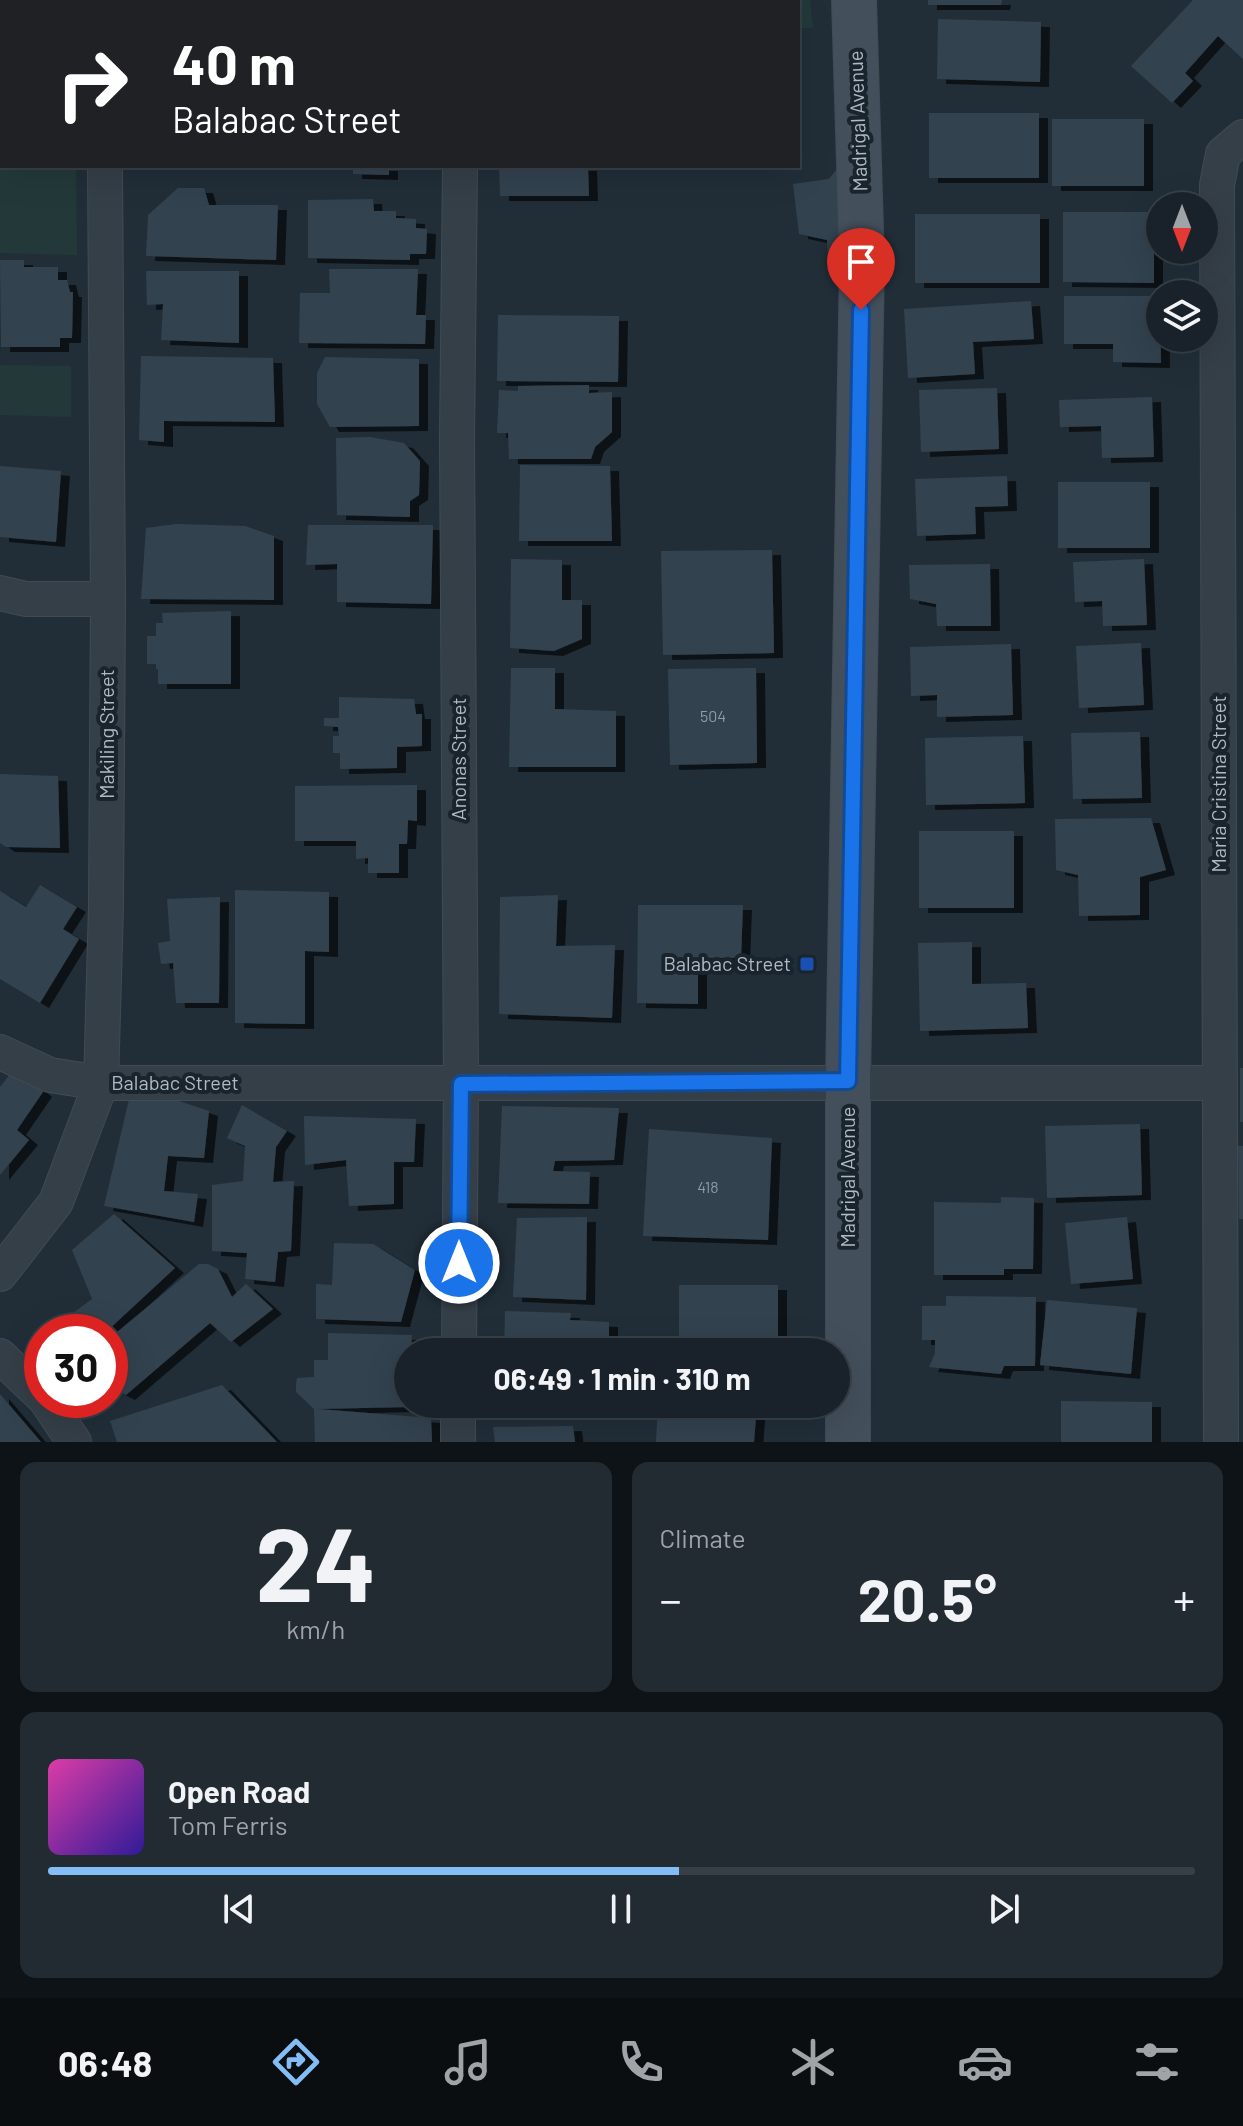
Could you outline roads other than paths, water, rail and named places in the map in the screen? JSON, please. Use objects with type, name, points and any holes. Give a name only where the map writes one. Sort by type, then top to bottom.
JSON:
[{"type":"street","name":"Madrigal Avenue","points":[[848,1442],[848,1081],[862,261],[854,0]]},
{"type":"street","name":"Maria Cristina Street","points":[[1221,1442],[1220,1083],[1231,440],[1217,185],[1223,154],[1243,137]]},
{"type":"street","name":"Makiling Street","points":[[0,1274],[56,1202],[101,1083],[106,906],[108,599],[105,168]]},
{"type":"street","name":"Anonas Street","points":[[459,1338],[461,1084],[457,470],[460,168]]},
{"type":"street","points":[[0,593],[26,599],[108,599]]},
{"type":"street","name":"Balabac Street","points":[[0,1052],[50,1075],[101,1083],[1220,1083]]},
{"type":"street","points":[[0,1356],[24,1379]]},
{"type":"street","points":[[58,1418],[74,1442]]},
{"type":"street","points":[[458,1418],[458,1442]]},
{"type":"place","name":"Balabac Street","points":[[807,964]]}]
